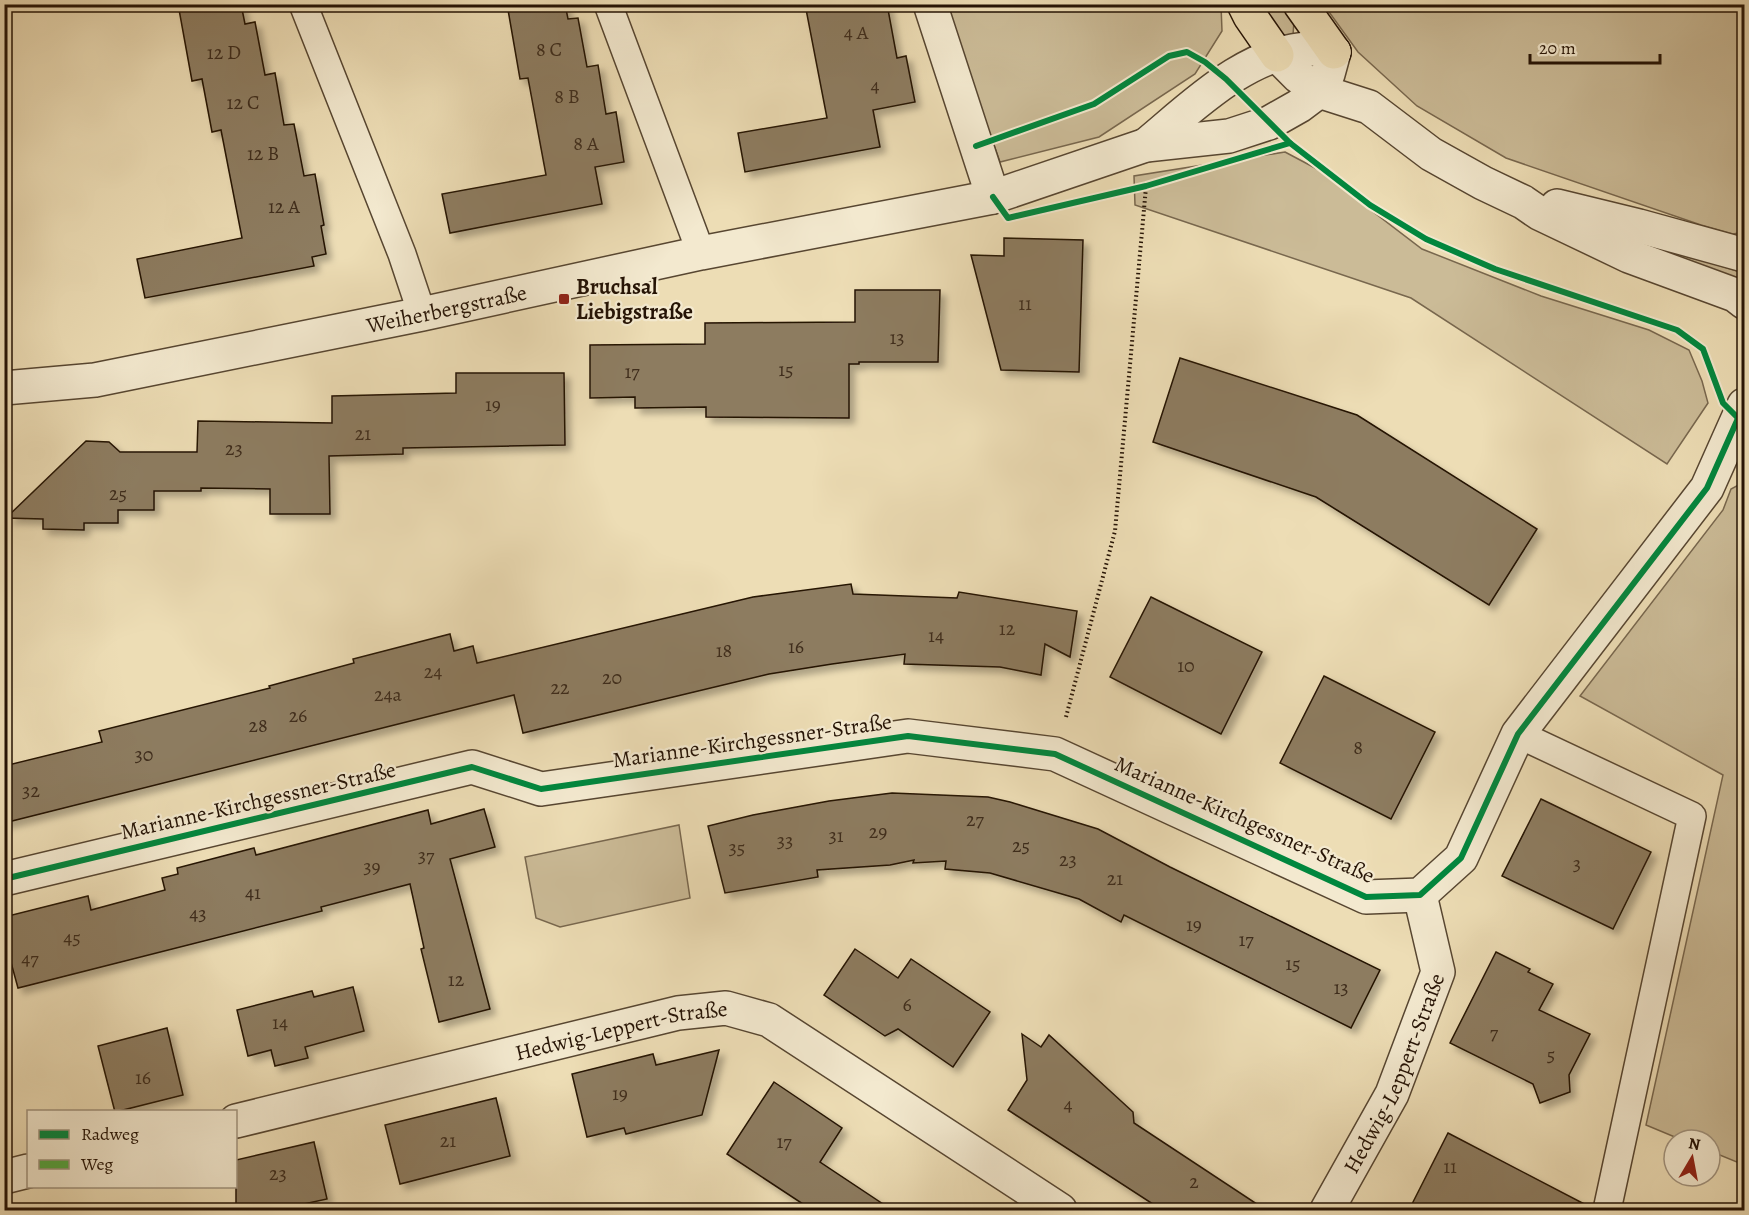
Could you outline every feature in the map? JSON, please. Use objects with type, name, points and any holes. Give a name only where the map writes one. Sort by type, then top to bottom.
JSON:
[{"type":"main road","points":[[1244,4],[1277,55]]},
{"type":"main road","points":[[1300,4],[1334,52]]},
{"type":"street","points":[[930,4],[993,196]]},
{"type":"street","name":"Weiherbergstraße","points":[[1146,145],[1226,79],[1277,55],[1312,49],[1334,52]]},
{"type":"street","points":[[1319,91],[1328,74],[1334,52]]},
{"type":"street","points":[[1334,52],[1369,107]]},
{"type":"street","points":[[1277,55],[1298,76],[1319,91],[1369,107],[1431,154],[1523,202],[1539,213],[1629,256],[1735,295],[1744,302]]},
{"type":"street","name":"Weiherbergstraße","points":[[6,382],[95,380],[422,314],[701,253],[993,196],[1146,145],[1229,136],[1269,123],[1299,106],[1319,91]]},
{"type":"street","points":[[1523,202],[1543,203],[1575,210],[1744,255]]},
{"type":"street","points":[[1420,895],[1461,858],[1518,734],[1707,488],[1744,405]]},
{"type":"street","points":[[1707,488],[1744,461]]},
{"type":"street","name":"Marianne-Kirchgessner-Straße","points":[[4,879],[471,767],[541,789],[908,736],[1055,754],[1366,897],[1420,895]]},
{"type":"street","name":"Hedwig-Leppert-Straße","points":[[1327,1210],[1392,1094],[1438,972],[1420,895]]},
{"type":"street","name":"Hedwig-Leppert-Straße","points":[[237,1121],[678,1013],[726,1008],[769,1020],[1060,1210]]},
{"type":"street","name":"Hedwig-Leppert-Straße","points":[[975,1155],[1027,1210]]},
{"type":"street","points":[[4,1177],[27,1171]]},
{"type":"lane","points":[[303,4],[402,254],[422,314]]},
{"type":"lane","points":[[608,4],[701,253]]},
{"type":"lane","points":[[1518,734],[1692,816],[1607,1210]]},
{"type":"path","points":[[1136,189],[1157,183]]},
{"type":"path","points":[[1055,754],[1115,531],[1146,186]]},
{"type":"shaded area","points":[[944,5],[1221,5],[1222,31],[1195,74],[1099,137],[1000,162]]},
{"type":"shaded area","points":[[1262,5],[1283,5],[1294,21],[1293,35],[1282,38]]},
{"type":"shaded area","points":[[1324,5],[1744,5],[1744,232],[1733,234],[1701,225],[1506,158],[1417,106],[1358,52]]},
{"type":"shaded area","points":[[1285,152],[1317,169],[1422,249],[1541,296],[1649,330],[1689,350],[1708,403],[1667,464],[1411,298],[1135,205],[1134,176]]},
{"type":"shaded area","points":[[1633,238],[1740,272],[1740,280],[1631,245]]},
{"type":"shaded area","points":[[1744,482],[1744,1165],[1722,1156],[1722,1128],[1662,1128],[1662,1132],[1646,1125],[1723,775],[1580,696],[1723,510],[1731,489]]},
{"type":"shaded area","points":[[679,825],[690,898],[560,927],[536,918],[525,857]]},
{"type":"building","points":[[178,4],[241,4],[245,24],[255,22],[265,75],[275,73],[284,125],[294,124],[304,176],[315,174],[324,225],[321,226],[326,254],[312,257],[314,266],[145,298],[137,259],[242,238],[221,130],[212,132],[202,79],[192,81]]},
{"type":"building","points":[[507,4],[565,4],[568,19],[578,18],[587,67],[598,65],[606,114],[616,112],[624,162],[595,167],[602,204],[450,233],[442,194],[546,175],[528,78],[520,79]]},
{"type":"building","points":[[805,4],[887,4],[897,58],[906,56],[915,102],[873,110],[880,147],[745,172],[738,133],[827,118]]},
{"type":"building","points":[[1004,238],[1083,240],[1079,372],[1001,370],[971,255],[1004,256]]},
{"type":"building","points":[[855,290],[940,290],[938,362],[849,364],[849,418],[706,417],[706,407],[635,408],[635,397],[590,398],[590,345],[705,344],[705,323],[855,322]]},
{"type":"building","points":[[1180,358],[1357,415],[1537,529],[1489,605],[1316,497],[1153,442]]},
{"type":"building","points":[[456,373],[564,373],[565,445],[403,448],[403,454],[329,456],[330,514],[270,514],[270,489],[201,488],[201,491],[154,491],[154,510],[118,510],[118,523],[84,523],[84,530],[43,529],[43,519],[6,518],[86,441],[109,442],[120,452],[197,452],[198,421],[332,423],[332,396],[456,393]]},
{"type":"building","points":[[851,584],[853,594],[957,598],[959,592],[1077,611],[1070,657],[1045,644],[1041,675],[1000,667],[904,664],[905,654],[832,664],[769,674],[523,733],[514,695],[4,823],[4,766],[102,742],[99,731],[270,688],[269,686],[354,663],[353,659],[450,634],[454,651],[473,646],[477,663],[753,597]]},
{"type":"building","points":[[1151,597],[1262,652],[1221,734],[1110,677]]},
{"type":"building","points":[[1324,676],[1435,732],[1391,819],[1280,763]]},
{"type":"building","points":[[892,793],[988,797],[1098,829],[1380,970],[1351,1028],[1124,915],[1121,922],[1079,899],[990,873],[945,869],[946,861],[913,863],[914,860],[890,865],[817,870],[818,877],[725,893],[708,826],[829,801]]},
{"type":"building","points":[[1541,799],[1651,852],[1613,929],[1502,876]]},
{"type":"building","points":[[484,809],[495,847],[450,859],[490,1009],[439,1022],[421,949],[424,948],[410,884],[321,907],[322,911],[18,988],[4,937],[4,917],[88,896],[91,910],[165,890],[162,878],[178,874],[177,868],[254,848],[256,855],[428,810],[431,824]]},
{"type":"building","points":[[855,949],[898,978],[911,959],[990,1012],[953,1067],[898,1029],[885,1036],[824,995]]},
{"type":"building","points":[[1496,952],[1530,969],[1528,972],[1553,984],[1539,1010],[1590,1034],[1569,1075],[1570,1092],[1540,1103],[1533,1084],[1450,1043]]},
{"type":"building","points":[[353,987],[364,1031],[305,1047],[308,1058],[275,1066],[271,1050],[248,1056],[237,1010],[312,991],[314,997]]},
{"type":"building","points":[[167,1028],[183,1095],[123,1110],[114,1110],[98,1046]]},
{"type":"building","points":[[1022,1034],[1041,1047],[1049,1035],[1133,1112],[1134,1123],[1266,1210],[1162,1210],[1008,1110],[1027,1080]]},
{"type":"building","points":[[719,1050],[702,1115],[626,1134],[624,1128],[587,1137],[572,1074],[653,1054],[656,1065]]},
{"type":"building","points":[[774,1082],[842,1128],[820,1162],[892,1210],[812,1210],[727,1154]]},
{"type":"building","points":[[496,1098],[510,1156],[400,1184],[385,1125]]},
{"type":"building","points":[[1448,1133],[1592,1208],[1592,1210],[1409,1210]]},
{"type":"building","points":[[314,1142],[327,1199],[276,1210],[236,1210],[237,1160]]},
{"type":"marked path","points":[[4,1193],[11,1210]]},
{"type":"cycle path","points":[[976,146],[1094,104],[1169,56],[1187,52],[1205,62],[1226,79],[1290,143]]},
{"type":"cycle path","points":[[993,197],[1008,218],[1146,186],[1290,143],[1370,205],[1426,239],[1495,269],[1677,330],[1703,349],[1723,403],[1744,424]]},
{"type":"cycle path","points":[[4,879],[472,767],[541,789],[908,736],[1055,754],[1366,897],[1420,895],[1461,858],[1518,734],[1707,488],[1744,405]]},
{"type":"place","name":"Bruchsal Liebigstraße","points":[[564,299]]}]
